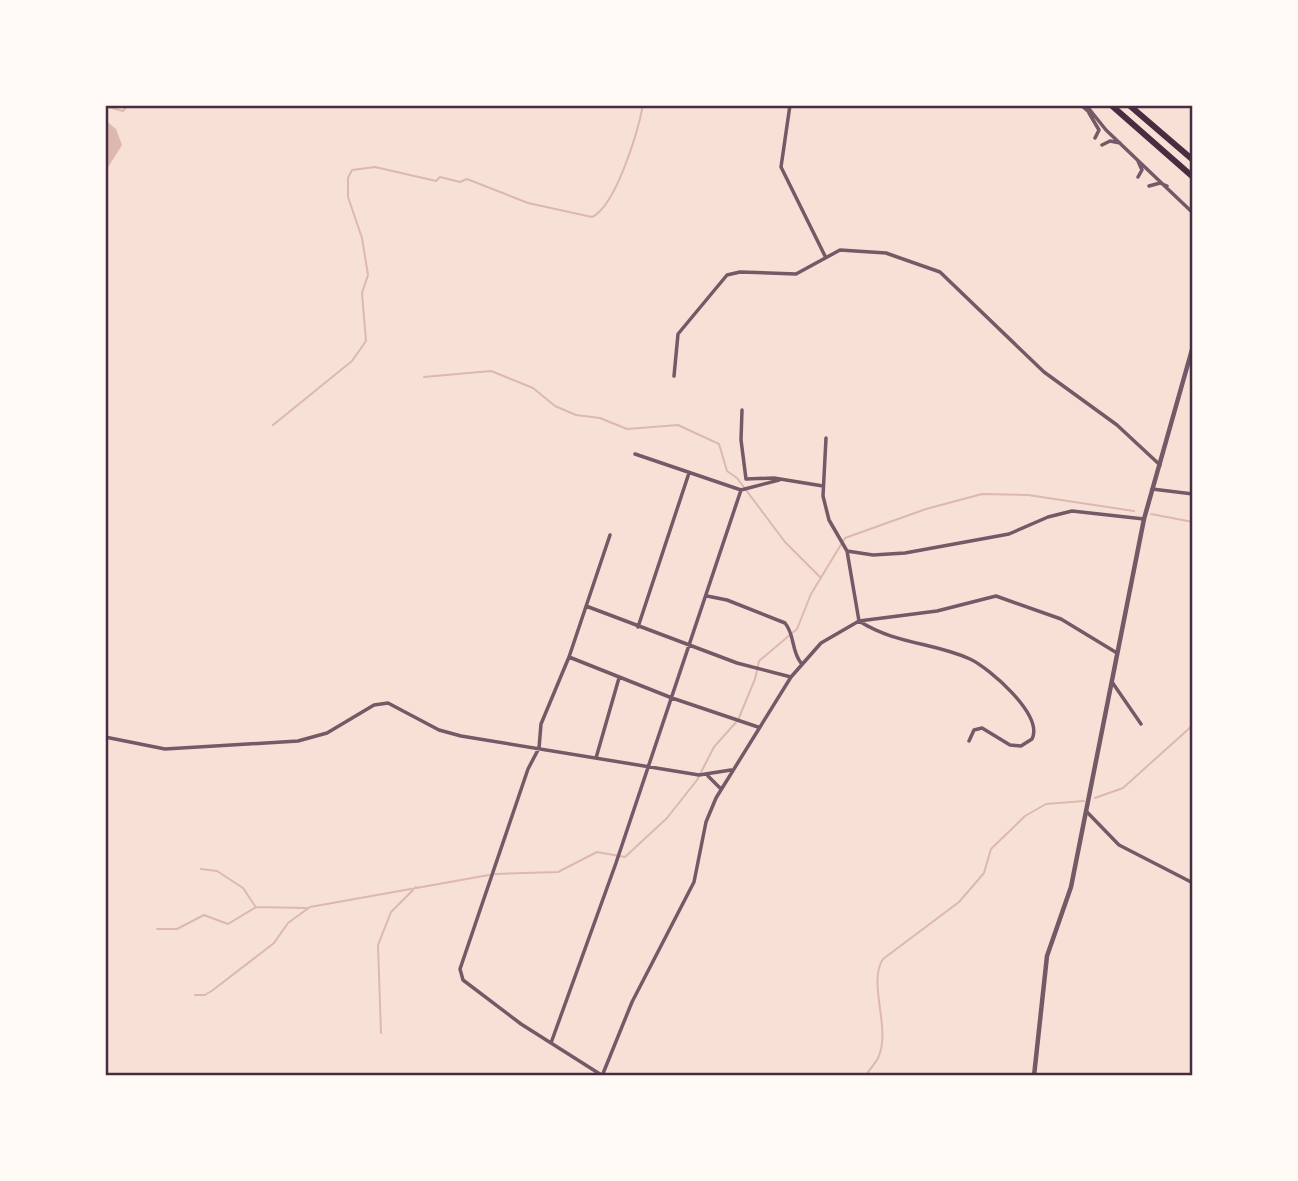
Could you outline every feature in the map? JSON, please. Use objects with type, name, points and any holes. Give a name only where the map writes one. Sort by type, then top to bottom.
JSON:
[{"type":"highway","points":[[1111,105],[1193,177]]},
{"type":"highway","points":[[1129,105],[1193,160]]},
{"type":"street","points":[[790,105],[781,167],[825,256]]},
{"type":"street","points":[[1083,105],[1193,213]]},
{"type":"street","points":[[1083,105],[1098,121]]},
{"type":"street","points":[[1088,111],[1099,130],[1095,138]]},
{"type":"street","points":[[1102,145],[1110,141],[1122,144]]},
{"type":"street","points":[[1135,156],[1141,167],[1138,177]]},
{"type":"street","points":[[1149,186],[1160,183],[1169,187]]},
{"type":"street","points":[[674,376],[678,334],[727,275],[740,272],[796,274],[840,250],[886,253],[940,272],[1054,381],[1117,425],[1160,465]]},
{"type":"street","points":[[1034,1076],[1044,972],[1071,887],[1144,519],[1193,348]]},
{"type":"street","points":[[742,410],[741,440],[747,479],[783,479],[823,486]]},
{"type":"street","points":[[826,438],[823,486],[829,520],[847,551],[859,621]]},
{"type":"street","points":[[635,454],[741,490],[783,479]]},
{"type":"street","points":[[638,627],[689,472]]},
{"type":"street","points":[[1152,489],[1193,494]]},
{"type":"street","points":[[551,1043],[649,766],[741,490]]},
{"type":"street","points":[[847,551],[873,555],[905,553],[1009,534],[1048,517],[1072,511],[1144,519]]},
{"type":"street","points":[[610,535],[569,657],[541,724],[540,748],[528,769],[460,969],[466,983],[603,1076],[632,1002],[691,888],[706,822],[721,789],[791,677],[821,643],[859,621],[937,611],[996,596],[1061,619],[1117,653]]},
{"type":"street","points":[[707,596],[727,600],[785,623],[790,631],[792,651],[802,663]]},
{"type":"street","points":[[586,606],[689,647],[751,668],[791,677]]},
{"type":"street","points":[[859,621],[892,639],[960,656],[979,665],[1020,703],[1034,728],[1032,739],[1021,746],[1010,745],[994,732],[982,728],[974,730],[970,741]]},
{"type":"street","points":[[569,657],[672,698],[758,727]]},
{"type":"street","points":[[596,758],[619,678]]},
{"type":"street","points":[[1111,681],[1141,724]]},
{"type":"street","points":[[105,737],[165,749],[298,741],[327,733],[374,705],[388,703],[439,730],[477,739],[708,776],[733,770]]},
{"type":"street","points":[[708,776],[721,789]]},
{"type":"street","points":[[1086,811],[1119,845],[1193,883]]},
{"type":"shaded area","points":[[105,120],[116,129],[122,145],[105,172]]},
{"type":"waterway","points":[[105,106],[123,111],[128,105]]},
{"type":"waterway","points":[[273,425],[352,361],[366,341],[362,293],[368,275],[362,238],[348,197],[348,178],[352,170],[375,167],[436,181],[440,177],[460,182],[467,179],[528,203],[592,217],[609,199],[625,167],[643,105]]},
{"type":"waterway","points":[[424,377],[491,371],[533,388],[555,406],[576,415],[600,418],[627,429],[678,425],[719,444],[727,471],[737,478],[785,542],[821,578]]},
{"type":"waterway","points":[[495,874],[558,872],[597,852],[625,857],[667,818],[697,780],[714,747],[738,720],[755,679],[759,661],[797,629],[811,594],[845,538],[926,509],[982,494],[1028,495],[1134,511]]},
{"type":"waterway","points":[[1151,514],[1193,522]]},
{"type":"waterway","points":[[1095,798],[1123,788],[1193,725]]},
{"type":"waterway","points":[[865,1076],[877,1060],[882,1046],[877,981],[883,959],[959,902],[984,873],[991,849],[1025,816],[1046,804],[1084,801]]},
{"type":"waterway","points":[[201,869],[217,871],[243,888],[255,906]]},
{"type":"waterway","points":[[195,995],[205,995],[213,990],[274,943],[288,923],[310,907],[489,875]]},
{"type":"waterway","points":[[381,1033],[378,945],[391,912],[416,887]]},
{"type":"waterway","points":[[157,929],[177,929],[204,915],[228,924],[256,907],[307,908]]}]
